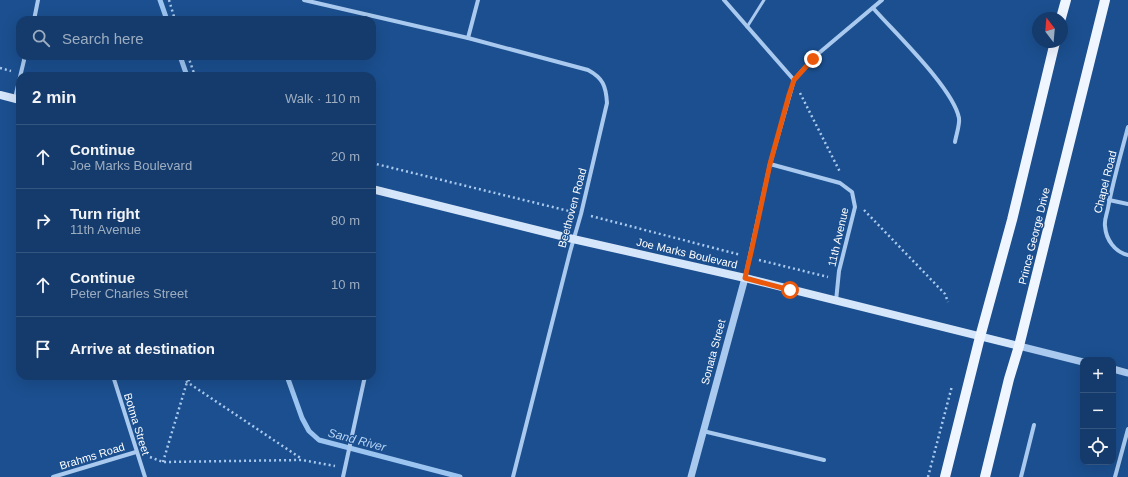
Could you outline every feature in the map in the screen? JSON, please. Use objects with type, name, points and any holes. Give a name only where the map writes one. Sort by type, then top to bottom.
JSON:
[{"type":"main road","points":[[1063,12],[1066,0]]},
{"type":"main road","name":"Prince George Drive","points":[[985,477],[1105,0]]},
{"type":"main road","points":[[945,477],[980,337],[1012,220],[1054,48]]},
{"type":"main road","points":[[0,95],[16,100]]},
{"type":"main road","name":"Joe Marks Boulevard","points":[[376,190],[745,278],[1019,346]]},
{"type":"street","points":[[35,16],[38,0]]},
{"type":"street","name":"Beethoven Road","points":[[304,0],[373,16]]},
{"type":"street","points":[[468,38],[478,0]]},
{"type":"street","points":[[724,0],[794,80]]},
{"type":"street","points":[[745,278],[770,164],[794,80],[806,65],[819,53],[881,0]]},
{"type":"street","points":[[873,8],[929,70],[956,107],[959,120],[954,142]]},
{"type":"street","name":"Beethoven Road","points":[[376,17],[468,38],[588,70],[598,75],[603,83],[606,94],[606,103],[592,170],[573,238],[513,476]]},
{"type":"street","points":[[22,72],[24,60]]},
{"type":"street","name":"Chapel Road","points":[[1128,127],[1109,200],[1105,224],[1106,234],[1111,244],[1114,248],[1128,255]]},
{"type":"street","name":"11th Avenue","points":[[770,164],[840,183],[852,192],[855,207],[839,271],[836,301]]},
{"type":"street","points":[[1109,200],[1128,204]]},
{"type":"street","name":"Sonata Street","points":[[691,477],[745,278]]},
{"type":"street","points":[[1019,346],[1080,361]]},
{"type":"street","points":[[1116,370],[1128,373]]},
{"type":"street","name":"Botma Street","points":[[114,380],[145,477]]},
{"type":"street","points":[[343,477],[364,380]]},
{"type":"street","points":[[1021,477],[1034,425]]},
{"type":"street","points":[[1115,477],[1128,429]]},
{"type":"street","points":[[703,431],[824,460]]},
{"type":"street","name":"Brahms Road","points":[[53,477],[136,452]]},
{"type":"lane","points":[[747,27],[764,0]]},
{"type":"path","points":[[169,0],[174,16]]},
{"type":"path","points":[[189,60],[194,72]]},
{"type":"path","points":[[0,68],[12,71]]},
{"type":"path","points":[[798,88],[842,176]]},
{"type":"path","points":[[376,164],[569,211]]},
{"type":"path","points":[[864,210],[945,294],[948,302]]},
{"type":"path","points":[[592,216],[735,254]]},
{"type":"path","points":[[760,260],[827,277]]},
{"type":"path","points":[[163,462],[187,382],[302,460]]},
{"type":"path","points":[[928,477],[952,386]]},
{"type":"path","points":[[136,452],[163,462],[302,460],[346,468]]},
{"type":"waterway","name":"Sand River","points":[[160,0],[166,16]]},
{"type":"waterway","name":"Sand River","points":[[181,60],[186,72]]},
{"type":"waterway","name":"Sand River","points":[[288,380],[302,418],[309,431],[319,440],[460,477]]},
{"type":"route","points":[[790,290],[745,278],[770,164],[789,95],[794,80],[813,59]]}]
